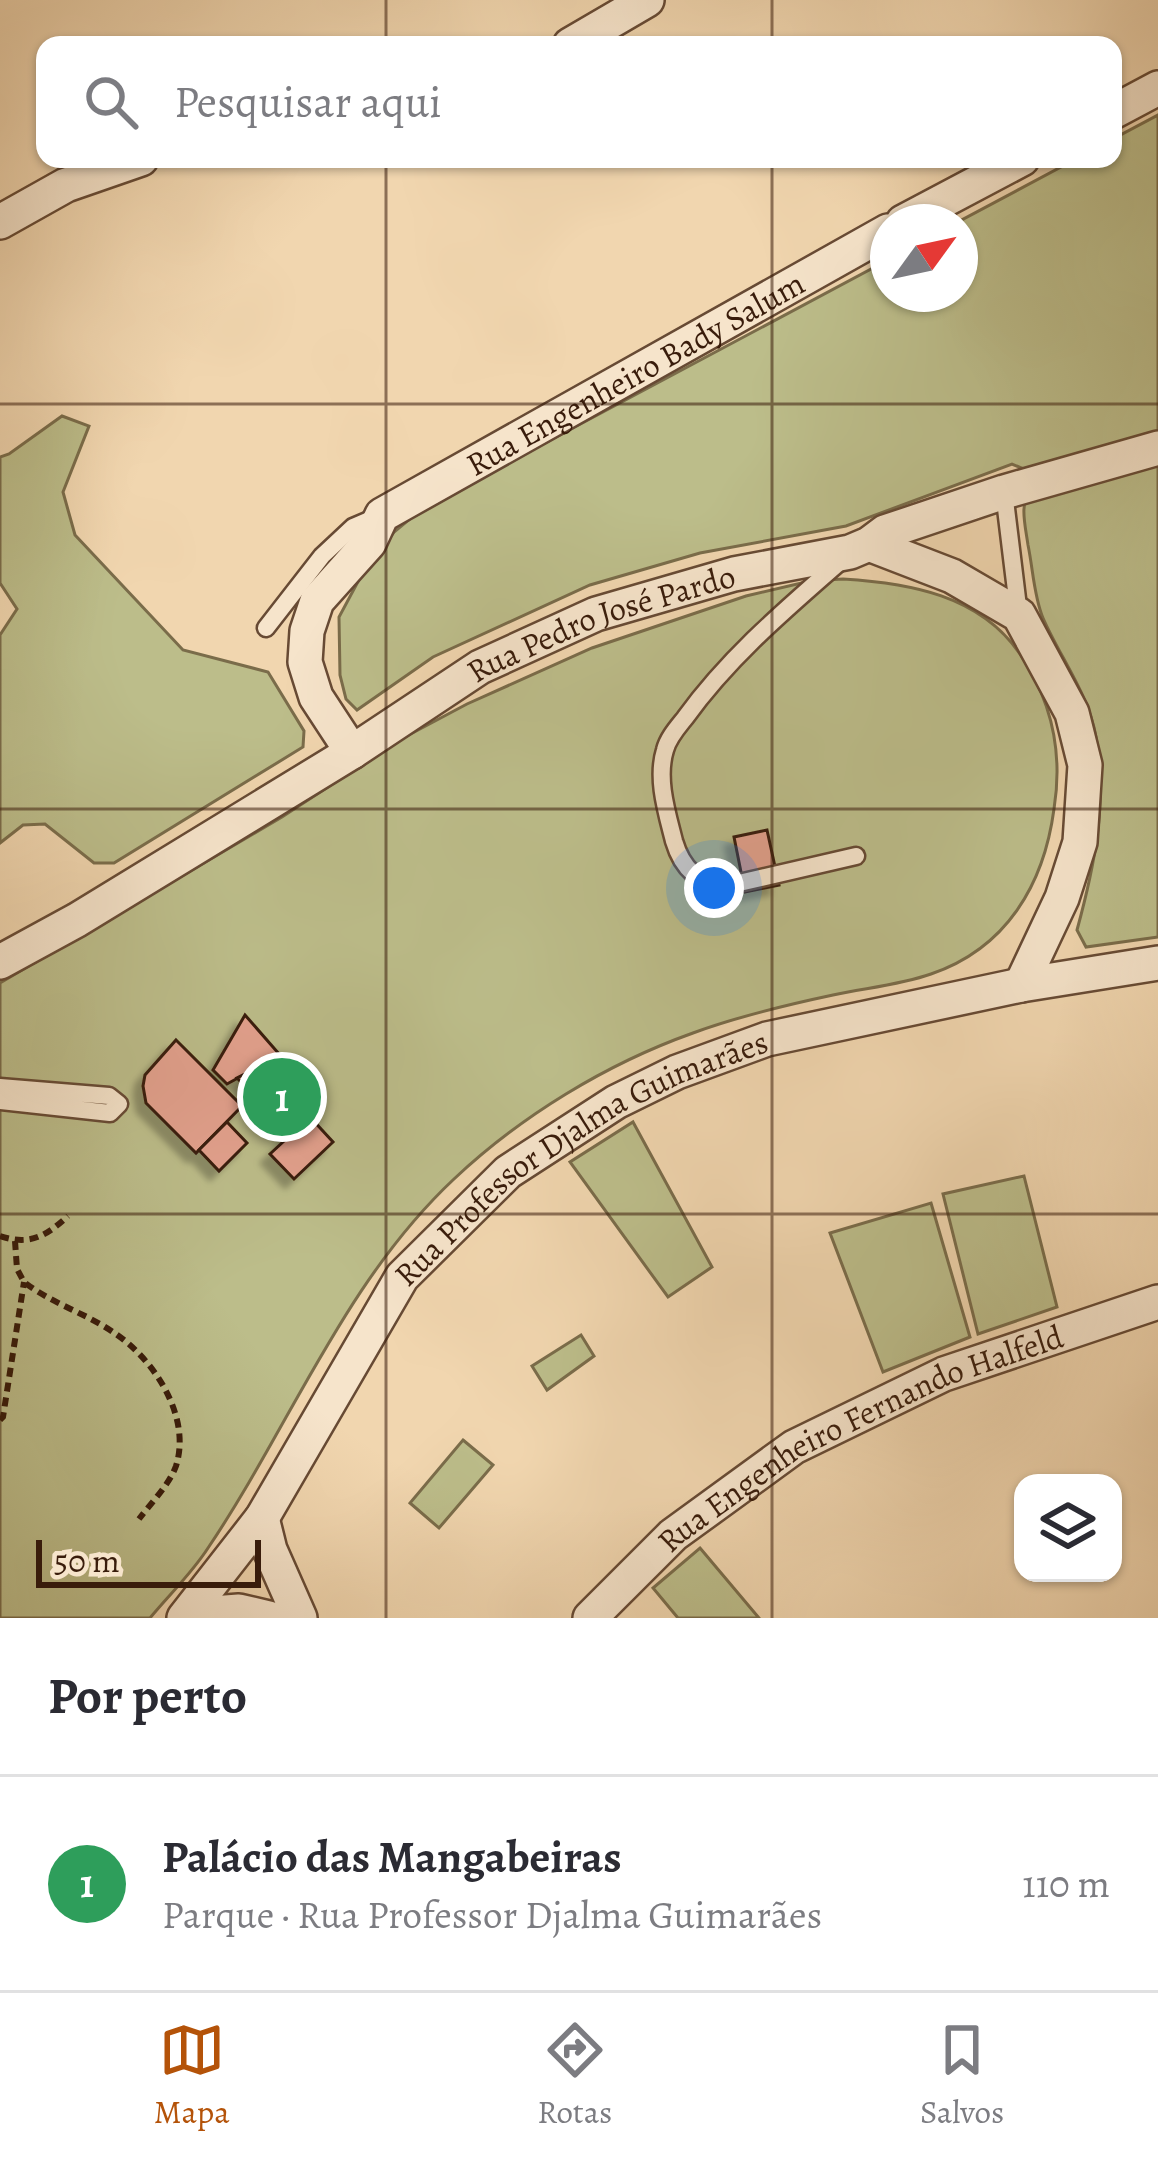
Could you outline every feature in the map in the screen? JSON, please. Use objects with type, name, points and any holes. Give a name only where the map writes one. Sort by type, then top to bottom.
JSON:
[{"type":"street","points":[[585,36],[646,0]]},
{"type":"street","points":[[1122,107],[1158,88]]},
{"type":"street","points":[[0,222],[66,185],[115,168]]},
{"type":"street","points":[[937,204],[1005,168]]},
{"type":"street","name":"Rua Engenheiro Bady Salum","points":[[352,752],[316,697],[305,662],[307,631],[316,601],[369,543],[382,515],[870,241]]},
{"type":"street","name":"Rua Pedro José Pardo","points":[[352,752],[480,667],[596,614],[734,574],[860,548],[885,532],[1004,491],[1158,448]]},
{"type":"street","points":[[860,548],[952,576],[1019,615],[1072,713],[1084,765],[1080,842],[1022,985]]},
{"type":"street","points":[[0,962],[352,752]]},
{"type":"street","name":"Rua Professor Djalma Guimarães","points":[[186,1616],[262,1518],[401,1277],[508,1172],[616,1102],[677,1072],[767,1039],[1022,985],[1158,963]]},
{"type":"street","name":"Rua Engenheiro Fernando Halfeld","points":[[590,1618],[673,1535],[794,1447],[944,1374],[1158,1302]]},
{"type":"street","points":[[262,1518],[270,1550],[300,1618]]},
{"type":"street","points":[[186,1616],[239,1611],[269,1618]]},
{"type":"lane","points":[[1004,491],[1019,615]]},
{"type":"lane","name":"Rua Engenheiro Bady Salum","points":[[266,628],[322,556],[353,526],[382,515]]},
{"type":"lane","points":[[856,856],[726,886],[712,885],[690,874],[676,848],[662,788],[662,763],[666,744],[744,646],[860,548]]},
{"type":"lane","points":[[0,1087],[109,1096],[118,1104],[110,1113],[0,1101]]},
{"type":"path","points":[[0,1236],[34,1240],[68,1216]]},
{"type":"path","points":[[15,1241],[17,1269],[24,1282],[132,1346],[173,1403],[178,1422],[177,1462],[170,1479],[139,1519]]},
{"type":"path","points":[[0,1420],[24,1282]]},
{"type":"green space","points":[[1158,115],[1158,937],[1086,947],[1077,930],[1097,834],[1096,737],[1081,691],[1040,610],[1024,520],[1031,483],[1026,470],[1012,464],[846,526],[700,553],[590,585],[433,657],[357,710],[346,699],[340,675],[339,617],[361,576],[394,532],[423,508],[870,270],[870,312],[978,312],[978,211],[1059,168],[1122,168],[1122,134]]},
{"type":"green space","points":[[62,416],[89,426],[63,492],[75,535],[183,650],[268,672],[304,731],[303,747],[114,863],[94,863],[45,824],[23,825],[0,843],[0,635],[17,609],[0,583],[0,457]]},
{"type":"green space","points":[[843,579],[917,589],[964,605],[1004,634],[1040,690],[1056,748],[1049,837],[1031,887],[1001,930],[958,963],[931,974],[780,1007],[660,1046],[536,1113],[454,1179],[381,1263],[208,1548],[150,1618],[0,1618],[0,983],[282,817],[403,738],[467,704],[592,648],[746,596],[810,581]]},
{"type":"green space","points":[[633,1122],[712,1267],[668,1297],[570,1162]]},
{"type":"green space","points":[[1024,1176],[1057,1307],[978,1334],[943,1194]]},
{"type":"green space","points":[[931,1203],[970,1337],[883,1372],[830,1233]]},
{"type":"green space","points":[[581,1335],[594,1356],[547,1390],[532,1366]]},
{"type":"green space","points":[[463,1440],[493,1465],[439,1528],[410,1503]]},
{"type":"green space","points":[[700,1548],[759,1618],[678,1618],[653,1588]]},
{"type":"building","points":[[767,830],[779,885],[745,892],[734,837]]},
{"type":"building","points":[[245,1015],[280,1055],[227,1084],[213,1070]]},
{"type":"building","points":[[176,1040],[242,1106],[196,1153],[146,1103],[145,1075]]},
{"type":"building","points":[[261,1066],[310,1117],[292,1134],[237,1078]]},
{"type":"building","points":[[310,1117],[333,1142],[294,1179],[270,1154]]},
{"type":"building","points":[[227,1122],[247,1143],[219,1171],[199,1150]]},
{"type":"place","name":"Palácio das Mangabeiras","points":[[282,1097]]}]
